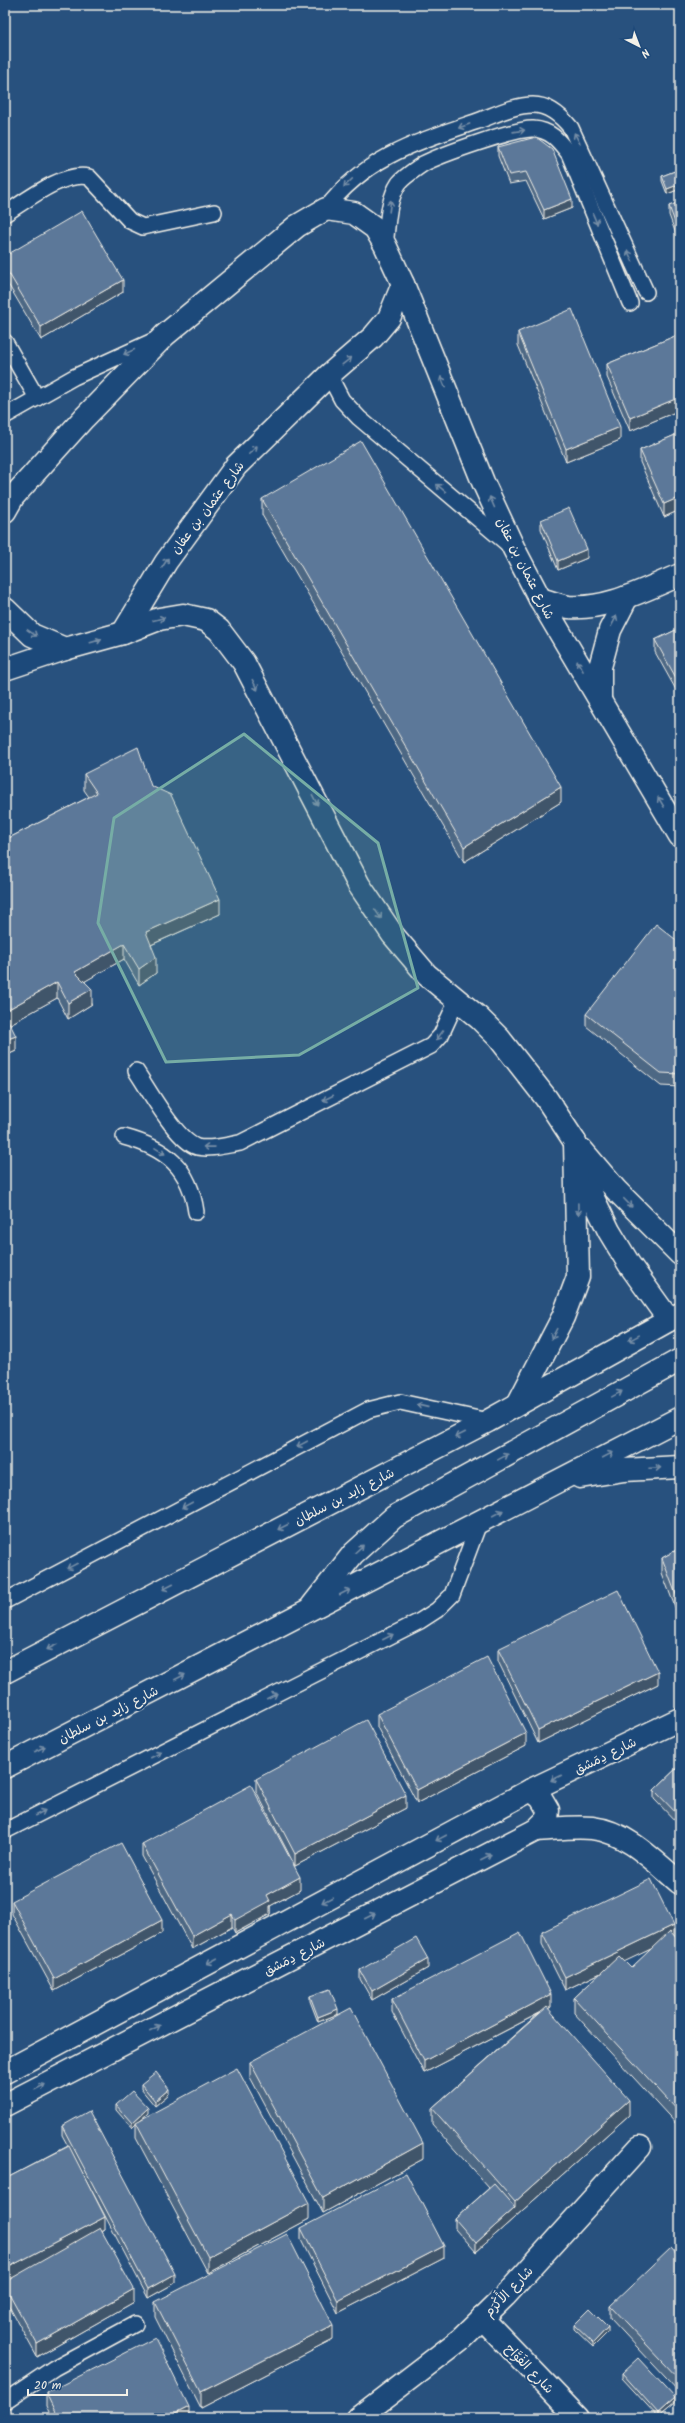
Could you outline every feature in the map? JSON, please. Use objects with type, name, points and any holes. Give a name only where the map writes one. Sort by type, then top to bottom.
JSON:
[{"type":"main road","name":"شارع عثمان بن عفان","points":[[326,209],[344,210],[365,219],[376,228],[403,284],[483,482],[514,549],[540,599],[678,828]]},
{"type":"main road","points":[[5,511],[13,498],[84,418],[165,335],[297,226],[326,209]]},
{"type":"main road","name":"شارع عثمان بن عفان","points":[[123,633],[166,562],[236,466],[329,375],[362,349],[389,318],[403,284]]},
{"type":"main road","points":[[540,599],[569,607],[599,605],[627,597],[680,575]]},
{"type":"main road","points":[[600,700],[600,667],[610,630],[627,597]]},
{"type":"main road","points":[[5,609],[32,635],[65,649]]},
{"type":"main road","points":[[5,669],[65,649],[123,633],[159,619],[183,615],[206,620],[219,630],[244,663],[359,885],[393,936],[427,975],[479,1018],[520,1063],[575,1142],[616,1190],[680,1254]]},
{"type":"main road","points":[[575,1142],[593,1198],[609,1231],[629,1264],[676,1318]]},
{"type":"main road","points":[[519,1402],[563,1317],[578,1277],[575,1142]]},
{"type":"main road","name":"شارع زايد بن سلطان","points":[[5,1672],[488,1421],[519,1402],[676,1318]]},
{"type":"main road","points":[[307,1611],[353,1554],[394,1517],[680,1360]]},
{"type":"main road","name":"شارع زايد بن سلطان","points":[[5,1767],[680,1418]]},
{"type":"main road","points":[[561,1480],[624,1470],[680,1467]]},
{"type":"main road","name":"شارع دِمَشق","points":[[5,2072],[531,1790],[680,1719]]},
{"type":"main road","name":"شارع دِمَشق","points":[[5,2105],[536,1830],[547,1820],[548,1810],[541,1798],[531,1790]]},
{"type":"main road","points":[[536,1830],[593,1828],[617,1835],[637,1847],[680,1883]]},
{"type":"main road","name":"شارع الأَكْرَم","points":[[358,2418],[461,2339],[506,2296],[640,2147]]},
{"type":"main road","name":"شارع الفَوَّاح","points":[[482,2318],[578,2418]]},
{"type":"lane","points":[[326,209],[339,192],[353,178],[415,143],[512,109],[534,105],[550,110],[564,119],[571,128],[646,292]]},
{"type":"lane","points":[[385,245],[391,198],[400,183],[424,164],[515,131],[533,129],[550,132],[569,154],[630,302]]},
{"type":"lane","points":[[5,214],[67,177],[79,175],[89,177],[130,221],[143,228],[214,212]]},
{"type":"lane","points":[[5,416],[74,377],[165,335]]},
{"type":"lane","points":[[5,342],[37,398]]},
{"type":"lane","points":[[329,375],[342,400],[358,418],[514,549]]},
{"type":"lane","points":[[136,1071],[182,1137],[197,1147],[219,1147],[240,1142],[431,1046],[441,1034],[457,1000]]},
{"type":"lane","points":[[124,1137],[151,1146],[174,1162],[190,1185],[196,1212]]},
{"type":"lane","points":[[5,1601],[368,1410],[400,1402],[488,1421]]},
{"type":"lane","points":[[5,1831],[420,1621],[437,1610],[452,1595],[479,1523]]},
{"type":"lane","points":[[5,2401],[54,2368],[135,2324]]},
{"type":"highlighted area","points":[[244,734],[378,843],[418,988],[299,1055],[166,1062],[98,923],[114,818]]},
{"type":"building","points":[[536,137],[552,149],[572,199],[544,210],[526,172],[509,175],[498,147]]},
{"type":"building","points":[[680,169],[680,184],[667,189],[662,176]]},
{"type":"building","points":[[680,202],[680,236],[669,206]]},
{"type":"building","points":[[82,211],[123,280],[41,327],[5,267],[5,256]]},
{"type":"building","points":[[572,309],[620,427],[566,449],[518,332]]},
{"type":"building","points":[[680,334],[680,397],[630,418],[607,364]]},
{"type":"building","points":[[680,433],[680,497],[664,504],[640,450]]},
{"type":"building","points":[[361,441],[561,787],[464,847],[262,499]]},
{"type":"building","points":[[569,508],[587,549],[558,561],[541,520]]},
{"type":"building","points":[[680,628],[680,685],[655,640]]},
{"type":"building","points":[[138,747],[151,786],[171,795],[220,899],[146,932],[156,957],[139,969],[124,944],[75,972],[92,989],[68,1003],[57,982],[5,1011],[5,840],[97,793],[84,774]]},
{"type":"building","points":[[656,924],[680,943],[680,1074],[661,1073],[586,1014]]},
{"type":"building","points":[[5,1014],[16,1036],[5,1040]]},
{"type":"building","points":[[680,1548],[680,1605],[662,1558]]},
{"type":"building","points":[[618,1590],[658,1672],[538,1730],[498,1649]]},
{"type":"building","points":[[487,1657],[526,1733],[417,1790],[377,1714]]},
{"type":"building","points":[[366,1720],[406,1795],[295,1854],[256,1779]]},
{"type":"building","points":[[680,1765],[680,1817],[654,1790]]},
{"type":"building","points":[[251,1785],[300,1877],[267,1895],[270,1901],[235,1920],[232,1914],[192,1936],[142,1844]]},
{"type":"building","points":[[121,1843],[162,1920],[54,1979],[12,1901]]},
{"type":"building","points":[[651,1879],[674,1925],[565,1977],[542,1932]]},
{"type":"building","points":[[670,1931],[680,1942],[680,2113],[574,1998],[619,1956],[631,1968]]},
{"type":"building","points":[[520,1932],[551,1994],[424,2061],[392,1999]]},
{"type":"building","points":[[416,1938],[428,1959],[372,1991],[360,1970]]},
{"type":"building","points":[[330,1989],[338,2009],[318,2017],[310,1996]]},
{"type":"building","points":[[547,2007],[629,2100],[515,2202],[432,2108]]},
{"type":"building","points":[[351,2008],[423,2143],[323,2198],[250,2062]]},
{"type":"building","points":[[237,2068],[309,2203],[208,2257],[136,2122]]},
{"type":"building","points":[[156,2072],[169,2089],[155,2101],[141,2084]]},
{"type":"building","points":[[132,2091],[148,2108],[132,2123],[116,2105]]},
{"type":"building","points":[[89,2111],[175,2274],[148,2289],[62,2126]]},
{"type":"building","points":[[69,2146],[105,2217],[5,2269],[5,2179]]},
{"type":"building","points":[[406,2173],[444,2246],[338,2301],[301,2228]]},
{"type":"building","points":[[494,2184],[515,2208],[476,2243],[455,2219]]},
{"type":"building","points":[[100,2228],[134,2289],[37,2344],[5,2286],[5,2282]]},
{"type":"building","points":[[287,2234],[333,2325],[201,2392],[155,2302]]},
{"type":"building","points":[[671,2248],[680,2258],[680,2380],[610,2306]]},
{"type":"building","points":[[590,2309],[608,2327],[593,2343],[574,2325]]},
{"type":"building","points":[[155,2338],[189,2407],[167,2418],[58,2418],[46,2393]]},
{"type":"building","points":[[638,2358],[675,2398],[658,2413],[622,2373]]}]
